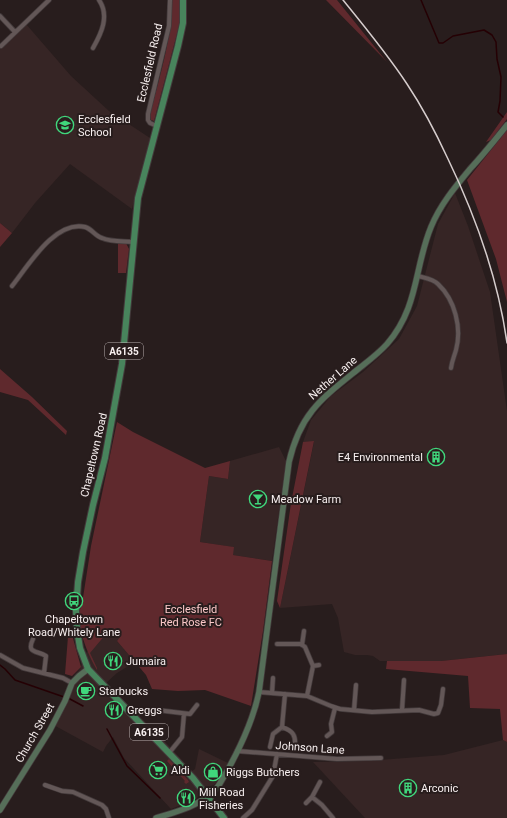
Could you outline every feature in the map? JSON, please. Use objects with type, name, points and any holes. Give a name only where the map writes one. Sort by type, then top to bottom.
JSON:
[{"type":"main road","name":"Ecclesfield Road","points":[[133,242],[138,198],[178,46],[183,17],[183,0]]},
{"type":"main road","name":"Nether Lane","points":[[208,797],[215,791],[238,751],[252,720],[259,692],[282,512],[293,448],[300,430],[308,415],[317,404],[377,354],[394,336],[407,312],[431,228],[438,213],[454,190],[507,125]]},
{"type":"main road","name":"Chapeltown Road","points":[[88,669],[80,648],[77,630],[76,612],[78,582],[93,505],[105,458],[122,364],[133,242]]},
{"type":"main road","name":"Church Street","points":[[0,810],[50,730],[72,684],[88,669]]},
{"type":"main road","name":"A6135","points":[[88,669],[170,753],[197,783],[224,818]]},
{"type":"main road","points":[[156,818],[189,807],[208,797]]},
{"type":"street","points":[[1,46],[49,0]]},
{"type":"street","points":[[93,48],[103,29],[104,11],[99,0]]},
{"type":"street","name":"Ecclesfield Road","points":[[157,126],[150,123],[148,120],[148,114],[169,26],[170,0]]},
{"type":"street","points":[[0,16],[15,32]]},
{"type":"street","points":[[12,286],[41,249],[62,230],[78,226],[89,228],[102,238],[133,242]]},
{"type":"street","points":[[418,276],[437,283],[452,303],[456,319],[457,334],[456,350],[452,359],[451,368]]},
{"type":"street","points":[[302,645],[304,631]]},
{"type":"street","points":[[33,639],[30,646],[33,651],[46,656],[44,673]]},
{"type":"street","points":[[277,644],[302,645],[305,647],[313,666],[307,696]]},
{"type":"street","points":[[0,655],[23,668],[63,678],[72,684]]},
{"type":"street","points":[[313,666],[319,665]]},
{"type":"street","points":[[272,693],[273,678]]},
{"type":"street","points":[[402,710],[404,680]]},
{"type":"street","points":[[354,710],[356,685]]},
{"type":"street","points":[[259,692],[307,696],[335,708],[372,712],[419,710],[434,714],[438,713],[441,705],[443,689]]},
{"type":"street","points":[[270,747],[273,734],[282,727],[285,694]]},
{"type":"street","points":[[156,710],[190,714],[197,705]]},
{"type":"street","points":[[327,736],[332,732],[331,724],[335,708]]},
{"type":"street","points":[[170,753],[182,738],[184,714]]},
{"type":"street","points":[[282,727],[293,732],[295,735],[295,747]]},
{"type":"street","name":"Johnson Lane","points":[[238,751],[337,759],[381,758]]},
{"type":"street","points":[[243,818],[252,810],[273,776],[278,754]]},
{"type":"street","points":[[306,803],[312,797],[320,782]]},
{"type":"street","points":[[45,785],[62,791],[74,792],[102,805],[106,809],[109,818]]},
{"type":"street","points":[[312,797],[322,805],[333,818]]},
{"type":"shaded area","name":"Ecclesfield School","points":[[26,24],[71,76],[109,111],[150,138],[132,209],[70,164],[35,203],[12,233],[0,223],[0,43],[4,46]]},
{"type":"shaded area","points":[[455,193],[468,226],[490,292],[507,411],[507,654],[441,661],[380,661],[373,656],[355,655],[344,652],[338,618],[332,604],[280,608],[314,442],[303,442],[311,420],[331,396],[363,372],[399,339],[417,306],[438,224]]},
{"type":"shaded area","points":[[279,447],[286,461],[272,561],[233,555],[233,547],[200,542],[209,476],[228,479],[230,461]]},
{"type":"shaded area","points":[[109,627],[121,637],[117,641],[135,662],[117,673],[106,683],[192,771],[195,769],[199,749],[228,763],[214,785],[206,787],[196,799],[171,809],[124,758],[113,737],[103,752],[50,723],[75,674],[80,669],[82,663],[79,655],[87,652]]},
{"type":"shaded area","points":[[503,740],[507,742],[507,818],[365,818],[313,762],[367,761],[444,755]]},
{"type":"green space","points":[[172,0],[180,0],[181,12],[179,26],[154,121],[151,120],[150,115],[161,73],[170,29]]},
{"type":"green space","points":[[326,0],[337,0],[387,62]]},
{"type":"green space","points":[[507,112],[507,119],[491,140],[486,142]]},
{"type":"green space","points":[[507,130],[507,302],[496,259],[467,180]]},
{"type":"green space","points":[[0,223],[12,233],[0,247]]},
{"type":"green space","points":[[118,243],[126,243],[129,249],[126,273],[118,273]]},
{"type":"green space","points":[[0,369],[67,431],[66,435],[28,400],[0,392]]},
{"type":"green space","name":"Ecclesfield Red Rose FC","points":[[117,422],[133,432],[205,468],[230,461],[228,479],[209,476],[200,542],[234,547],[233,555],[272,561],[251,706],[205,690],[178,691],[152,689],[146,675],[117,641],[120,637],[111,628],[90,653],[97,670],[90,656],[80,628],[79,619],[91,546]]},
{"type":"green space","points":[[314,441],[280,608],[277,601],[291,503],[303,442]]},
{"type":"green space","points":[[69,624],[81,667],[72,676],[65,674]]},
{"type":"green space","points":[[507,654],[507,742],[503,740],[500,709],[470,708],[468,676],[386,669],[387,661],[441,661]]},
{"type":"green space","points":[[169,759],[189,782],[186,784],[184,782],[185,781],[167,761]]},
{"type":"waterway","points":[[421,0],[439,43],[443,43],[453,36],[484,30],[492,35],[496,42],[497,59],[501,77],[498,112],[503,117]]},
{"type":"waterway","points":[[0,665],[15,680],[64,697]]},
{"type":"waterway","points":[[68,698],[83,706]]},
{"type":"waterway","points":[[107,729],[127,766],[160,798]]},
{"type":"railway","points":[[343,0],[407,84],[434,130],[468,203],[485,248],[498,295],[507,343]]},
{"type":"place","name":"Ecclesfield School","points":[[65,125]]},
{"type":"place","name":"E4 Environmental","points":[[436,457]]},
{"type":"place","name":"Meadow Farm","points":[[258,499]]},
{"type":"place","name":"Chapeltown Road/Whitely Lane","points":[[74,601]]},
{"type":"place","name":"Jumaira","points":[[113,661]]},
{"type":"place","name":"Starbucks","points":[[86,691]]},
{"type":"place","name":"Greggs","points":[[114,710]]},
{"type":"place","name":"Aldi","points":[[158,770]]},
{"type":"place","name":"Riggs Butchers","points":[[213,772]]},
{"type":"place","name":"Arconic","points":[[408,788]]},
{"type":"place","name":"Mill Road Fisheries","points":[[186,798]]}]
